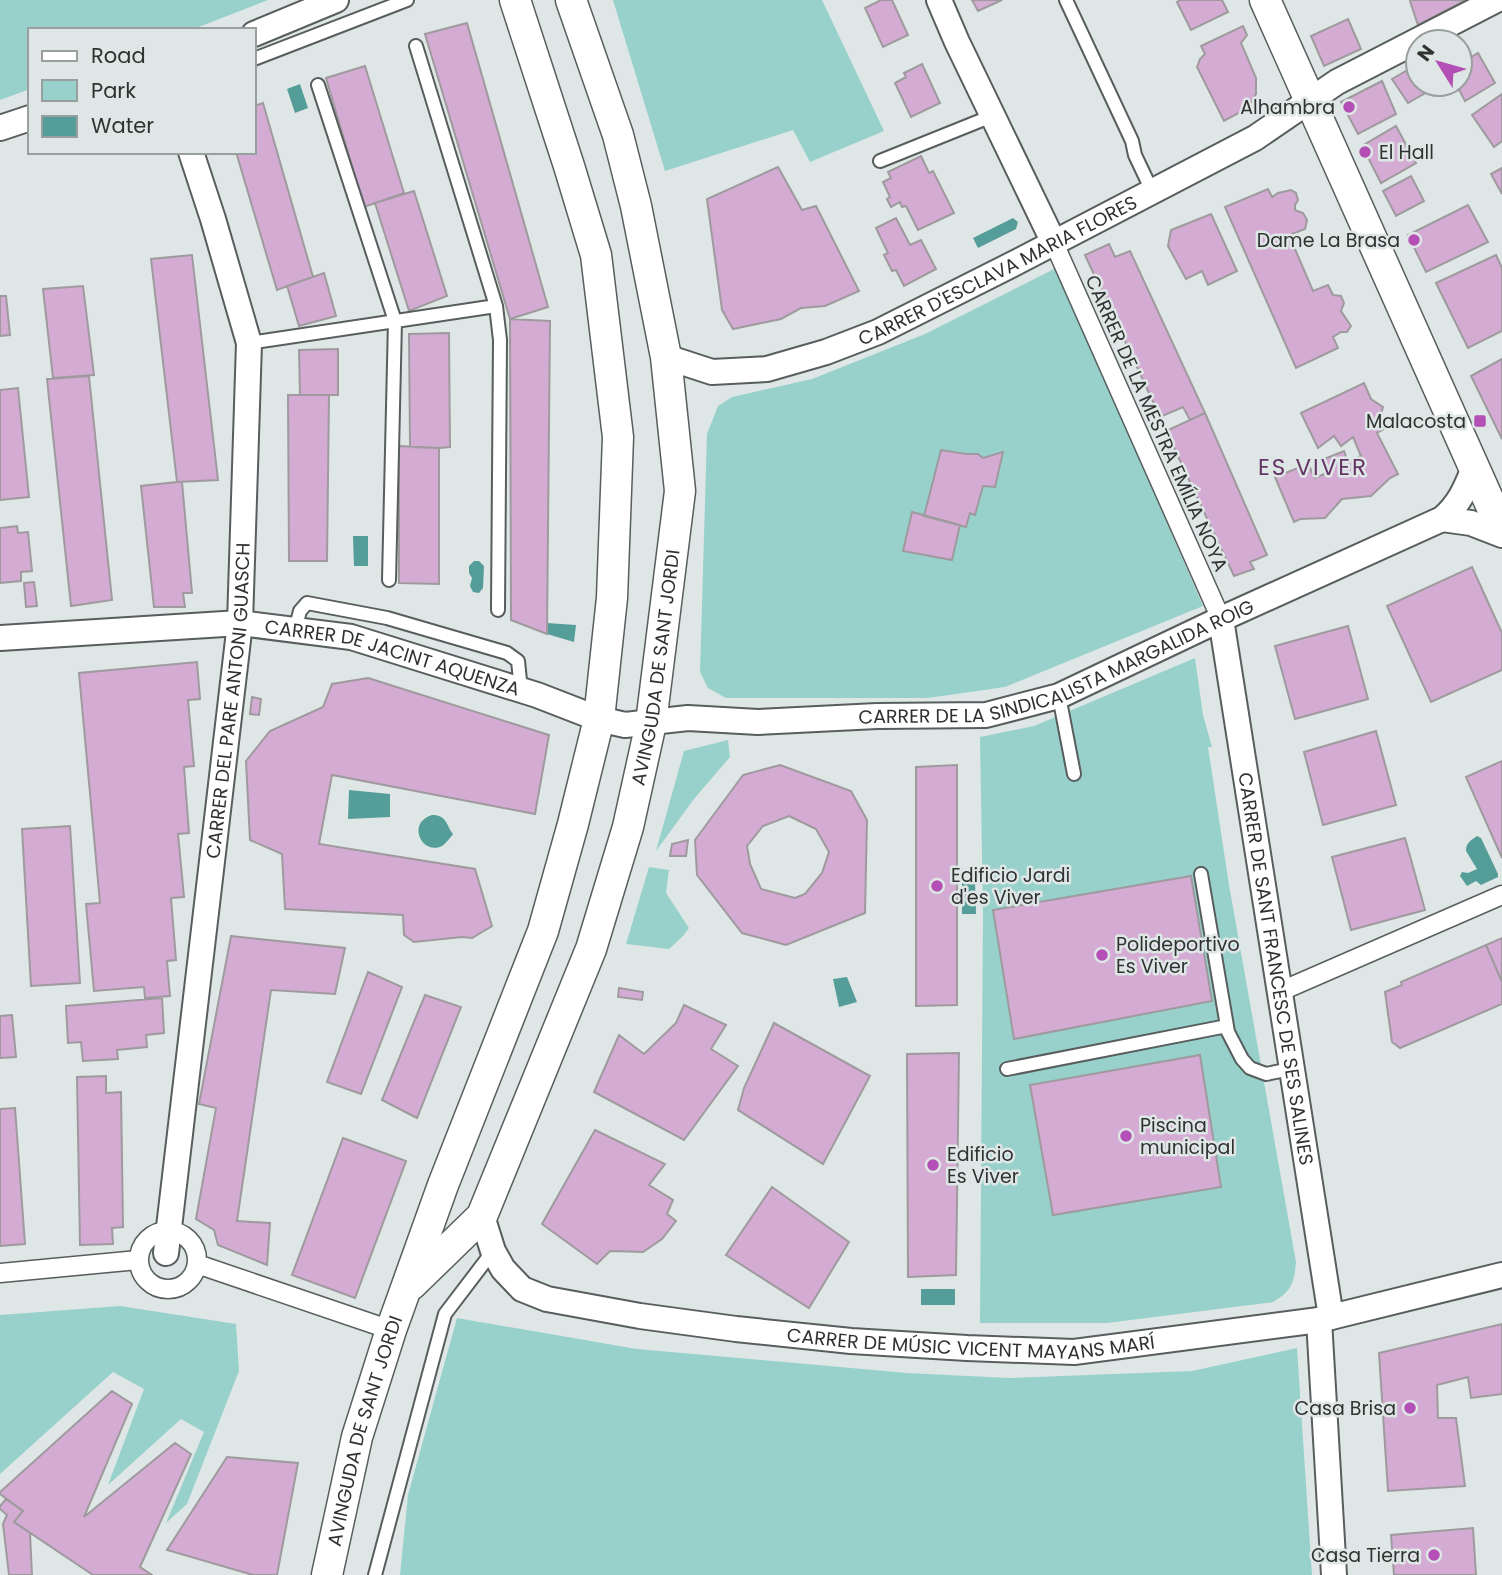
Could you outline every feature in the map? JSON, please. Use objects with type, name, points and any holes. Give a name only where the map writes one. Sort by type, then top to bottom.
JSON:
[{"type":"street","points":[[256,33],[336,0]]},
{"type":"street","name":"AVINGUDA DE SANT JORDI","points":[[327,1575],[357,1437],[391,1330],[443,1185],[542,932],[599,719],[612,598],[618,437],[596,255],[514,0]]},
{"type":"street","name":"AVINGUDA DE SANT JORDI","points":[[407,1289],[482,1216],[591,949],[628,827],[651,723],[681,491],[666,357],[636,206],[618,135],[571,0]]},
{"type":"street","points":[[939,0],[1054,243]]},
{"type":"street","points":[[1265,0],[1474,468],[1495,494],[1502,533],[1471,523],[1442,519]]},
{"type":"street","name":"CARRER D'ESCLAVA MARIA FLORES","points":[[666,357],[712,372],[766,369],[826,352],[878,332],[1255,138],[1337,82],[1496,0]]},
{"type":"street","points":[[0,128],[28,119]]},
{"type":"street","name":"CARRER DEL PARE ANTONI GUASCH","points":[[167,1242],[240,623],[249,343],[192,154]]},
{"type":"street","name":"CARRER DE LA MESTRA EMÍLIA NOYA","points":[[1054,243],[1221,619]]},
{"type":"street","name":"CARRER DE LA SINDICALISTA MARGALIDA ROIG","points":[[651,723],[688,718],[758,722],[877,716],[986,715],[1059,695],[1442,519],[1453,510],[1461,498],[1474,468]]},
{"type":"street","name":"CARRER DE SANT FRANCESC DE SES SALINES","points":[[1221,619],[1291,1069],[1325,1319],[1334,1575]]},
{"type":"street","name":"CARRER DE JACINT AQUENZA","points":[[0,638],[240,623],[351,637],[521,690],[599,719],[625,725],[651,723]]},
{"type":"street","points":[[1279,992],[1502,895]]},
{"type":"street","name":"CARRER DE MÚSIC VICENT MAYANS MARÍ","points":[[482,1216],[493,1251],[503,1269],[522,1289],[547,1299],[736,1329],[851,1341],[967,1348],[1074,1352],[1325,1319],[1502,1275]]},
{"type":"street","points":[[153,1234],[167,1242],[184,1235],[195,1248],[197,1264],[194,1275],[187,1283],[177,1289],[166,1290],[155,1287],[146,1280],[140,1271],[138,1259],[142,1245],[153,1234]]},
{"type":"street","points":[[0,1273],[138,1259]]},
{"type":"street","points":[[197,1264],[391,1330]]},
{"type":"lane","points":[[256,58],[407,0]]},
{"type":"lane","points":[[1066,0],[1132,141],[1135,155],[1152,191]]},
{"type":"lane","points":[[416,46],[496,306],[500,340],[498,610]]},
{"type":"lane","points":[[318,85],[395,321],[389,580]]},
{"type":"lane","points":[[880,161],[992,116]]},
{"type":"lane","points":[[249,343],[496,306]]},
{"type":"lane","points":[[1059,695],[1074,774]]},
{"type":"lane","points":[[1201,874],[1228,1031],[1242,1059],[1250,1068],[1266,1074],[1291,1069]]},
{"type":"lane","points":[[1007,1069],[1227,1026]]},
{"type":"lane","points":[[375,1575],[445,1314],[493,1251]]},
{"type":"green space","points":[[0,0],[268,0],[196,28],[28,28],[28,90],[0,100]]},
{"type":"green space","points":[[613,0],[822,0],[884,131],[810,162],[793,130],[665,171]]},
{"type":"green space","points":[[1056,268],[1203,606],[1005,687],[928,698],[726,698],[708,688],[700,672],[707,434],[718,406],[732,397],[812,379],[925,334]]},
{"type":"green space","points":[[1195,658],[1203,715],[1212,747],[1208,747],[1229,885],[1296,1262],[1293,1281],[1288,1290],[1273,1302],[1107,1323],[980,1323],[983,914],[980,737],[1034,726]]},
{"type":"green space","points":[[728,740],[730,757],[694,799],[656,851],[684,751]]},
{"type":"green space","points":[[649,867],[669,870],[666,893],[689,928],[669,949],[626,944]]},
{"type":"green space","points":[[120,1306],[236,1324],[239,1371],[187,1504],[166,1523],[204,1432],[181,1419],[108,1485],[144,1389],[113,1372],[0,1474],[0,1315]]},
{"type":"green space","points":[[457,1318],[637,1349],[907,1373],[1009,1378],[1192,1371],[1297,1348],[1312,1575],[400,1575],[408,1495]]},
{"type":"water","points":[[300,84],[308,108],[295,113],[287,89]]},
{"type":"water","points":[[1013,218],[1018,222],[1016,229],[978,248],[973,238]]},
{"type":"water","points":[[353,536],[368,536],[368,566],[354,566]]},
{"type":"water","points":[[474,561],[479,561],[484,566],[483,588],[479,593],[473,592],[470,586],[472,578],[469,566]]},
{"type":"water","points":[[547,623],[576,625],[574,642],[547,634]]},
{"type":"water","points":[[349,790],[390,794],[390,817],[348,819]]},
{"type":"water","points":[[432,815],[443,819],[453,834],[442,846],[435,848],[423,843],[418,831],[424,819]]},
{"type":"water","points":[[1477,836],[1481,838],[1498,877],[1481,885],[1476,881],[1467,886],[1460,876],[1462,872],[1468,873],[1477,869],[1466,851],[1470,841]]},
{"type":"water","points":[[962,880],[975,880],[976,914],[962,914]]},
{"type":"water","points":[[847,977],[857,1002],[839,1007],[833,979]]},
{"type":"water","points":[[921,1289],[955,1289],[955,1305],[921,1305]]},
{"type":"building","points":[[881,0],[892,0],[908,35],[883,47],[865,8]]},
{"type":"building","points":[[972,0],[1002,0],[978,11]]},
{"type":"building","points":[[1222,0],[1228,12],[1191,30],[1177,2]]},
{"type":"building","points":[[1411,0],[1466,0],[1418,25]]},
{"type":"building","points":[[1348,19],[1361,49],[1324,66],[1311,36]]},
{"type":"building","points":[[467,23],[548,307],[510,319],[425,34]]},
{"type":"building","points":[[1243,26],[1247,35],[1241,43],[1256,78],[1256,94],[1248,108],[1224,121],[1197,67],[1205,54],[1201,46]]},
{"type":"building","points":[[1478,53],[1495,83],[1474,96],[1474,55]]},
{"type":"building","points":[[922,64],[940,103],[911,117],[895,83],[906,77],[904,73]]},
{"type":"building","points":[[365,66],[404,193],[364,207],[326,78]]},
{"type":"building","points":[[1404,72],[1404,97],[1392,79]]},
{"type":"building","points":[[1382,81],[1396,114],[1358,134],[1341,102]]},
{"type":"building","points":[[1502,94],[1502,141],[1494,147],[1472,115]]},
{"type":"building","points":[[263,103],[313,277],[277,290],[237,154],[256,154],[256,105]]},
{"type":"building","points":[[1396,126],[1416,163],[1381,183],[1362,146]]},
{"type":"building","points":[[921,156],[929,173],[933,171],[954,213],[918,230],[906,206],[902,207],[900,202],[891,207],[883,182],[891,178],[888,172]]},
{"type":"building","points":[[778,167],[802,210],[816,206],[859,291],[825,306],[801,308],[781,319],[733,329],[722,310],[707,199]]},
{"type":"building","points":[[1502,168],[1502,194],[1491,174]]},
{"type":"building","points":[[1411,176],[1424,201],[1396,216],[1383,191]]},
{"type":"building","points":[[1268,189],[1272,197],[1291,190],[1296,193],[1298,200],[1295,210],[1303,213],[1307,220],[1305,229],[1289,235],[1313,291],[1328,285],[1333,295],[1341,296],[1344,303],[1341,311],[1351,326],[1347,332],[1333,337],[1338,348],[1296,368],[1225,207]]},
{"type":"building","points":[[414,191],[447,296],[409,311],[375,203]]},
{"type":"building","points":[[1468,205],[1488,242],[1426,272],[1408,235]]},
{"type":"building","points":[[1211,214],[1237,271],[1208,285],[1202,271],[1186,279],[1168,246],[1171,230]]},
{"type":"building","points":[[896,218],[910,245],[921,240],[936,269],[904,286],[884,255],[888,253],[876,228]]},
{"type":"building","points":[[1109,244],[1115,257],[1130,251],[1205,413],[1190,420],[1183,407],[1160,417],[1085,255]]},
{"type":"building","points":[[192,255],[218,480],[177,482],[151,259]]},
{"type":"building","points":[[1496,255],[1502,268],[1502,331],[1468,348],[1436,283]]},
{"type":"building","points":[[324,273],[336,316],[299,326],[287,286]]},
{"type":"building","points":[[83,286],[94,375],[53,378],[43,289]]},
{"type":"building","points":[[0,296],[6,296],[10,335],[0,336]]},
{"type":"building","points":[[510,319],[550,321],[547,634],[511,620]]},
{"type":"building","points":[[449,333],[450,447],[410,447],[409,334]]},
{"type":"building","points":[[338,349],[338,395],[300,395],[299,350]]},
{"type":"building","points":[[1502,359],[1502,439],[1471,376]]},
{"type":"building","points":[[89,376],[112,600],[71,606],[47,379]]},
{"type":"building","points":[[1364,383],[1371,399],[1383,407],[1380,418],[1386,428],[1377,433],[1398,474],[1371,496],[1342,499],[1325,518],[1300,519],[1294,522],[1275,477],[1308,464],[1315,478],[1329,472],[1324,459],[1344,451],[1348,462],[1361,456],[1353,437],[1341,446],[1334,436],[1318,448],[1301,413]]},
{"type":"building","points":[[18,388],[29,497],[0,500],[0,390]]},
{"type":"building","points":[[288,395],[329,395],[327,561],[289,561]]},
{"type":"building","points":[[1205,413],[1267,555],[1250,562],[1254,569],[1234,576],[1166,431]]},
{"type":"building","points":[[399,446],[439,448],[439,584],[399,583]]},
{"type":"building","points":[[941,450],[978,454],[983,458],[1003,452],[995,487],[983,486],[975,515],[970,513],[966,527],[924,516]]},
{"type":"building","points":[[182,482],[192,593],[183,593],[185,607],[154,607],[141,486]]},
{"type":"building","points":[[912,512],[960,525],[952,560],[903,551]]},
{"type":"building","points":[[17,526],[18,533],[28,532],[32,571],[21,572],[21,581],[0,583],[0,528]]},
{"type":"building","points":[[1472,567],[1502,633],[1502,670],[1431,702],[1387,606]]},
{"type":"building","points":[[34,582],[37,606],[26,607],[24,583]]},
{"type":"building","points":[[1348,626],[1368,699],[1295,719],[1275,646]]},
{"type":"building","points":[[197,662],[200,699],[188,700],[194,766],[184,767],[189,833],[178,834],[184,897],[171,898],[176,960],[167,961],[170,996],[145,998],[144,987],[94,991],[86,904],[100,903],[79,673]]},
{"type":"building","points":[[368,678],[549,735],[535,814],[332,775],[319,844],[475,869],[492,926],[472,938],[414,942],[404,935],[403,915],[285,909],[282,854],[250,840],[246,761],[270,731],[323,707],[332,684]]},
{"type":"building","points":[[252,697],[261,699],[259,715],[250,714]]},
{"type":"building","points":[[1376,731],[1396,805],[1323,825],[1304,752]]},
{"type":"building","points":[[1502,761],[1502,858],[1466,777]]},
{"type":"building","points":[[780,765],[851,791],[867,820],[865,913],[786,945],[742,933],[697,875],[695,840],[743,775]],"holes":[[[789,816],[816,829],[829,852],[822,873],[805,894],[795,898],[761,889],[750,864],[747,846],[763,826]]]},
{"type":"building","name":"Edificio Jardi d'es Viver","points":[[957,765],[957,1005],[916,1006],[916,767]]},
{"type":"building","points":[[70,826],[80,983],[31,986],[22,829]]},
{"type":"building","points":[[1405,838],[1425,910],[1351,930],[1332,857]]},
{"type":"building","points":[[688,840],[686,856],[670,856],[672,844]]},
{"type":"building","name":"Polideportivo Es Viver","points":[[1191,876],[1212,1001],[1014,1039],[993,910]]},
{"type":"building","points":[[231,936],[345,948],[335,994],[271,990],[237,1221],[270,1223],[267,1265],[218,1245],[214,1230],[196,1219],[216,1108],[199,1104]]},
{"type":"building","points":[[1502,938],[1502,982],[1486,945]]},
{"type":"building","points":[[1486,945],[1502,982],[1502,1004],[1400,1048],[1392,1042],[1385,992],[1402,985],[1401,982]]},
{"type":"building","points":[[368,972],[402,987],[361,1094],[327,1082]]},
{"type":"building","points":[[619,988],[643,992],[642,1000],[618,997]]},
{"type":"building","points":[[425,995],[461,1007],[417,1118],[382,1100]]},
{"type":"building","points":[[162,998],[164,1033],[146,1035],[147,1047],[117,1050],[118,1059],[83,1061],[81,1042],[68,1043],[66,1006]]},
{"type":"building","points":[[684,1005],[726,1025],[711,1049],[738,1066],[684,1140],[594,1092],[619,1035],[644,1054],[676,1023]]},
{"type":"building","points":[[12,1015],[16,1057],[0,1058],[0,1016]]},
{"type":"building","points":[[774,1023],[870,1076],[823,1164],[738,1110],[744,1088]]},
{"type":"building","name":"Edificio Es Viver","points":[[959,1053],[956,1275],[908,1277],[907,1054]]},
{"type":"building","name":"Piscina municipal","points":[[1200,1055],[1221,1187],[1053,1215],[1030,1085]]},
{"type":"building","points":[[106,1076],[106,1093],[121,1092],[123,1227],[112,1228],[113,1244],[80,1245],[77,1077]]},
{"type":"building","points":[[15,1108],[25,1244],[0,1246],[0,1109]]},
{"type":"building","points":[[595,1130],[665,1164],[649,1185],[673,1200],[667,1214],[676,1221],[662,1239],[643,1252],[610,1251],[597,1264],[542,1224]]},
{"type":"building","points":[[343,1138],[406,1161],[355,1298],[292,1275]]},
{"type":"building","points":[[772,1187],[849,1242],[809,1308],[726,1255]]},
{"type":"building","name":"Casa Brisa","points":[[1502,1324],[1502,1394],[1471,1398],[1468,1377],[1437,1385],[1438,1418],[1456,1418],[1465,1486],[1388,1491],[1379,1353]]},
{"type":"building","points":[[112,1391],[132,1404],[84,1517],[175,1443],[191,1454],[140,1567],[152,1575],[93,1575],[14,1522],[23,1511],[0,1494]]},
{"type":"building","points":[[227,1457],[298,1463],[277,1575],[253,1575],[167,1550]]},
{"type":"building","points":[[6,1499],[23,1511],[14,1522],[30,1533],[32,1575],[9,1575],[3,1524],[7,1515],[0,1509]]},
{"type":"building","name":"Casa Tierra","points":[[1473,1528],[1476,1575],[1394,1575],[1391,1535]]},
{"type":"place","name":"Alhambra","points":[[1349,107]]},
{"type":"place","name":"El Hall","points":[[1365,152]]},
{"type":"place","name":"Dame La Brasa","points":[[1414,240]]},
{"type":"place","name":"Malacosta","points":[[1480,421]]},
{"type":"place","name":"Edificio Jardi d'es Viver","points":[[937,886]]},
{"type":"place","name":"Polideportivo Es Viver","points":[[1102,955]]},
{"type":"place","name":"Piscina municipal","points":[[1126,1136]]},
{"type":"place","name":"Edificio Es Viver","points":[[933,1165]]},
{"type":"place","name":"Casa Brisa","points":[[1410,1408]]},
{"type":"place","name":"Casa Tierra","points":[[1434,1555]]},
{"type":"district","name":"ES VIVER","points":[[1313,467]]}]
